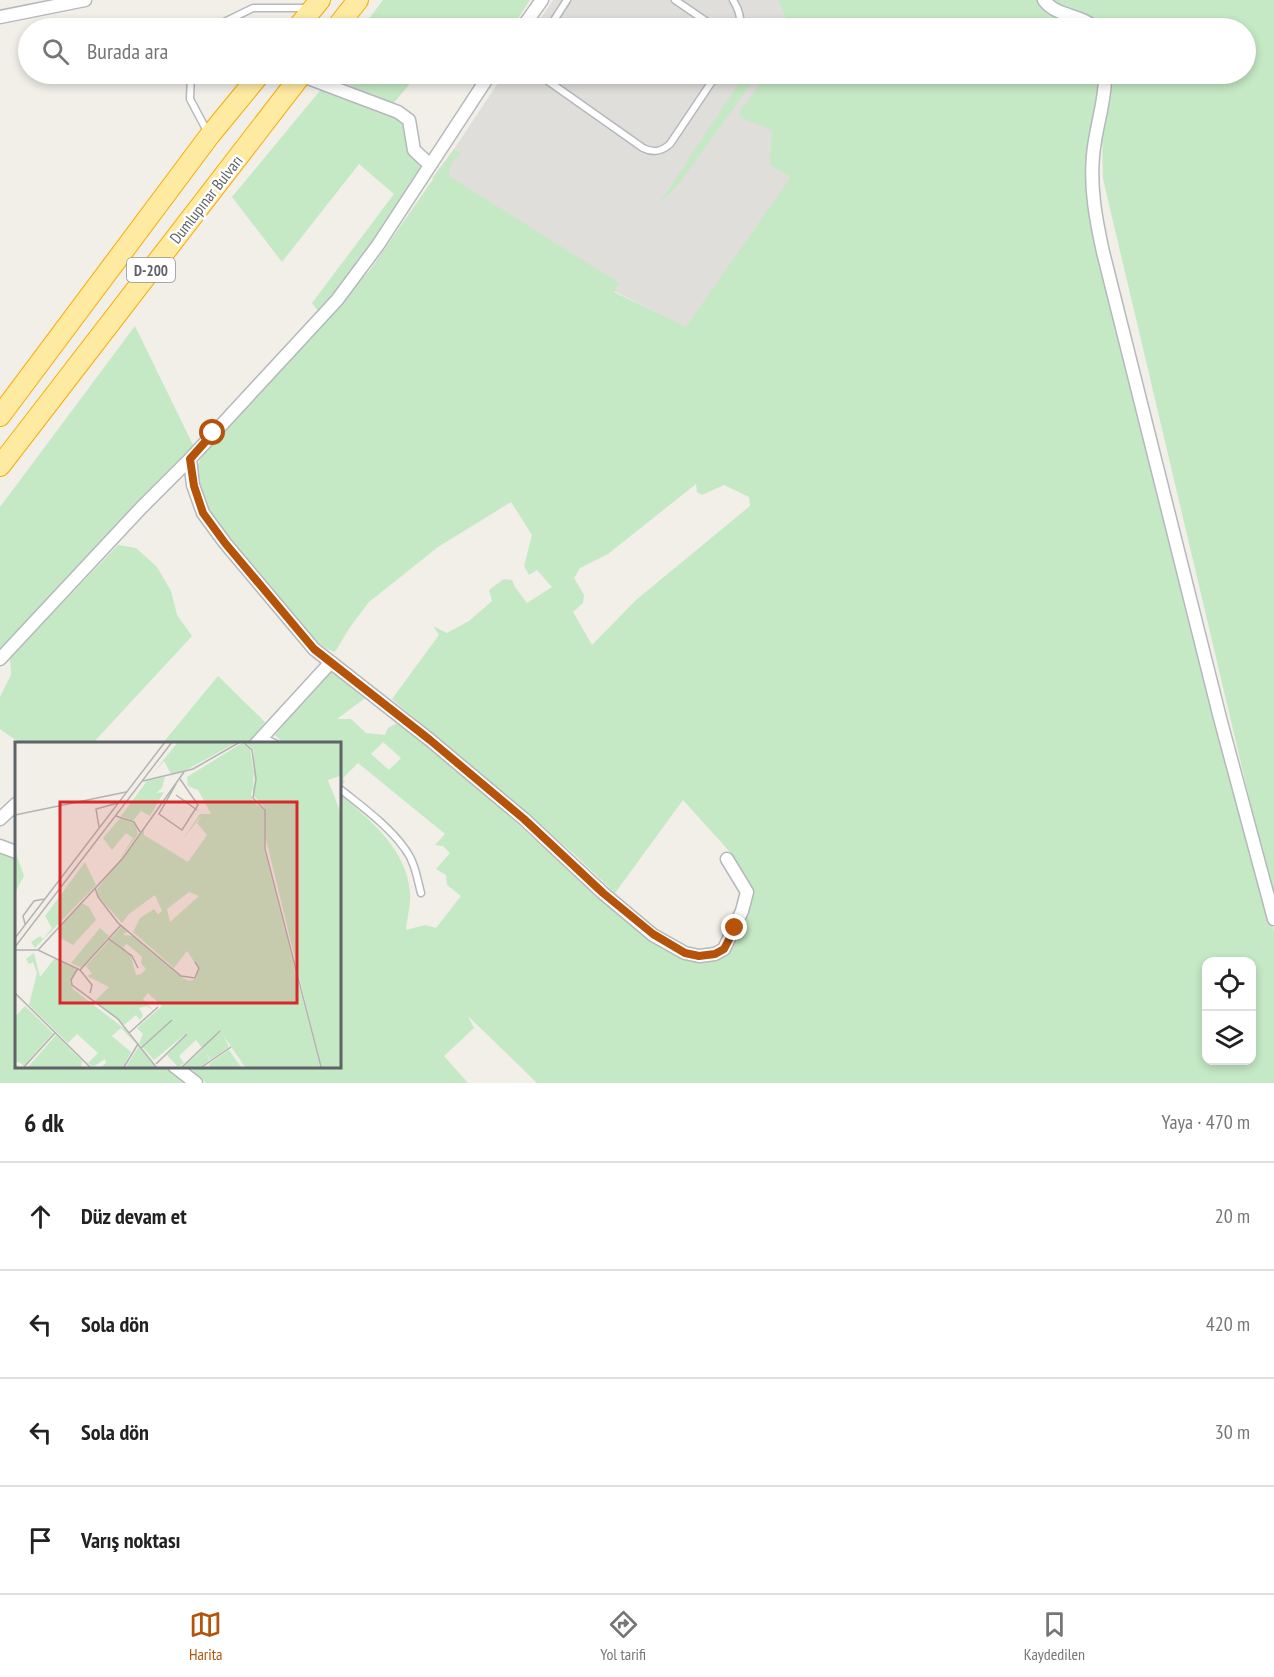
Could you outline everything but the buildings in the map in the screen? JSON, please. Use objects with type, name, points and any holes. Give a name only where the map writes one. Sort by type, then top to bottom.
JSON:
[{"type":"highway","points":[[344,18],[358,0]]},
{"type":"highway","points":[[305,18],[317,4]]},
{"type":"highway","name":"Dumlupınar Bulvarı","points":[[0,416],[210,135],[252,84]]},
{"type":"highway","name":"Dumlupınar Bulvarı","points":[[0,466],[293,84]]},
{"type":"street","points":[[0,17],[85,0]]},
{"type":"street","points":[[529,18],[542,0]]},
{"type":"street","points":[[1044,0],[1048,6],[1058,12],[1077,18]]},
{"type":"street","points":[[327,84],[398,112],[409,120],[414,150],[430,165]]},
{"type":"street","points":[[0,659],[337,300],[378,245],[483,84]]},
{"type":"street","points":[[1106,84],[1095,137],[1092,183],[1100,241],[1220,718],[1274,919]]},
{"type":"street","points":[[190,459],[194,486],[203,513],[225,543],[314,649],[430,740],[524,819],[603,893],[653,934],[685,953],[699,956],[715,954],[724,949],[735,928],[747,892],[727,859]]},
{"type":"street","points":[[259,741],[331,662]]},
{"type":"street","points":[[0,819],[15,805]]},
{"type":"street","points":[[0,846],[15,852]]},
{"type":"street","points":[[177,1068],[196,1083]]},
{"type":"lane","points":[[555,18],[567,0]]},
{"type":"lane","points":[[675,0],[701,18]]},
{"type":"lane","points":[[733,0],[740,18]]},
{"type":"lane","points":[[232,18],[253,8],[317,4]]},
{"type":"lane","points":[[191,84],[190,99],[210,135]]},
{"type":"lane","points":[[552,84],[643,148],[658,152],[670,144],[710,84]]},
{"type":"lane","points":[[340,789],[389,830],[406,849],[416,869],[421,893]]},
{"type":"shaded area","points":[[553,0],[777,0],[786,18],[541,18]]},
{"type":"shaded area","points":[[497,84],[817,84],[847,171],[686,328],[614,291],[432,178]]},
{"type":"green space","points":[[383,0],[530,0],[518,18],[370,18]]},
{"type":"green space","points":[[777,0],[1039,0],[1071,18],[786,18]]},
{"type":"green space","points":[[1050,0],[1274,0],[1274,903],[1103,179],[1102,132],[1109,84],[1256,84],[1256,18],[1082,18]]},
{"type":"green space","points":[[347,84],[410,84],[392,105]]},
{"type":"green space","points":[[738,84],[751,84],[678,185],[659,204]]},
{"type":"green space","points":[[760,84],[1101,84],[1088,194],[1274,932],[1274,1083],[537,1083],[468,1016],[474,1028],[444,1056],[468,1083],[207,1083],[191,1072],[194,1068],[340,1068],[340,794],[385,836],[402,862],[410,893],[406,930],[425,925],[436,928],[461,896],[447,885],[446,875],[436,869],[450,853],[443,846],[435,845],[445,834],[358,763],[344,777],[345,782],[340,782],[340,742],[282,742],[275,735],[294,707],[330,672],[336,669],[368,696],[337,719],[351,719],[366,733],[385,735],[388,728],[399,722],[425,739],[534,839],[650,939],[694,962],[718,959],[731,950],[746,880],[730,852],[683,800],[615,893],[573,853],[392,699],[439,635],[433,626],[447,633],[469,621],[492,601],[489,590],[504,579],[512,580],[527,603],[552,587],[537,570],[529,575],[524,566],[532,535],[511,502],[438,547],[369,602],[335,652],[310,636],[231,543],[205,507],[197,467],[202,456],[217,438],[370,270],[454,149],[461,154],[452,164],[449,176],[619,283],[614,292],[686,327],[791,177],[770,165],[772,130],[744,119],[739,113]],"holes":[[[696,484],[697,492],[702,495],[724,485],[749,497],[750,506],[636,600],[592,645],[573,612],[583,603],[584,595],[574,578],[580,568],[608,554]],[[383,742],[401,758],[389,770],[371,754]]]},
{"type":"green space","points":[[323,87],[405,120],[422,172],[360,261],[318,311],[312,303],[394,194],[359,164],[282,262],[232,197]]},
{"type":"green space","points":[[135,326],[194,447],[0,648],[0,507]]},
{"type":"green space","points":[[118,545],[136,548],[157,567],[171,591],[177,615],[192,636],[94,742],[19,742],[0,729],[0,697],[11,675],[10,658]]},
{"type":"green space","points":[[218,676],[265,722],[250,742],[164,742]]},
{"type":"green space","points":[[0,850],[15,857],[15,1068],[164,1068],[187,1083],[0,1083]]},
{"type":"route","points":[[213,433],[190,459],[194,486],[203,513],[225,543],[314,649],[430,740],[524,819],[603,893],[653,934],[685,953],[699,956],[715,954],[724,949],[735,928]]}]
